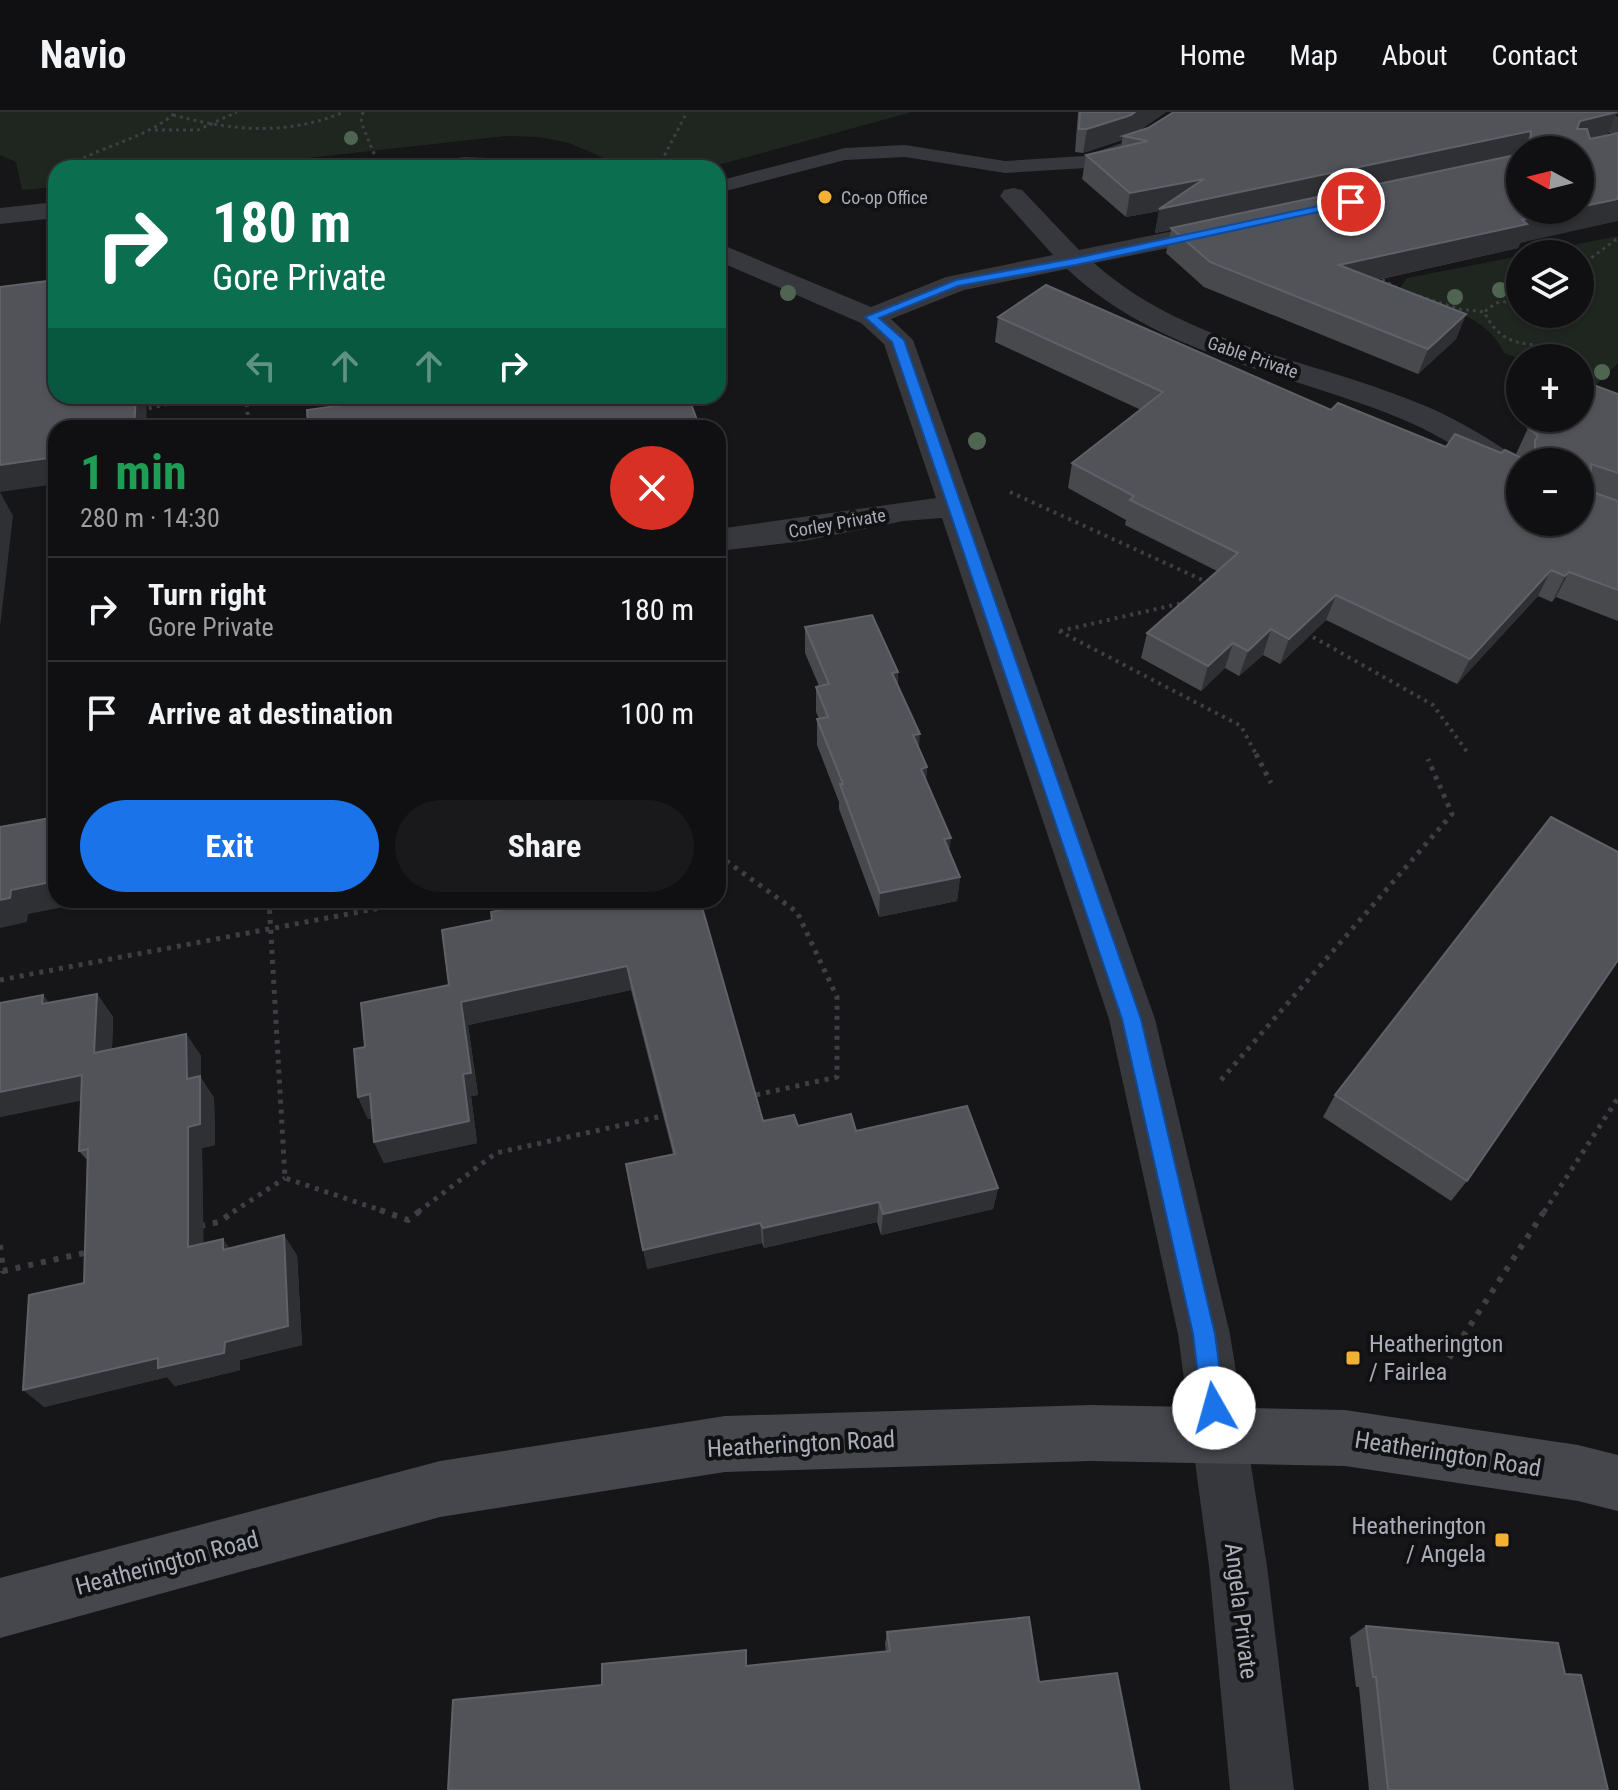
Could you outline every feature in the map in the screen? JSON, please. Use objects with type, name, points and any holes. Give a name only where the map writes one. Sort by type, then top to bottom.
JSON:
[{"type":"street","points":[[1593,112],[1614,140]]},
{"type":"street","name":"Gable Private","points":[[1013,196],[1076,261],[1124,301],[1199,338],[1415,413],[1484,449],[1506,465]]},
{"type":"street","points":[[0,216],[48,211]]},
{"type":"street","points":[[726,254],[871,317],[956,283],[1252,223]]},
{"type":"street","name":"Angela Private","points":[[871,317],[898,340],[1132,1019],[1204,1334],[1238,1566],[1262,1790]]},
{"type":"street","name":"Corley Private","points":[[726,539],[804,530],[903,511],[957,507]]},
{"type":"street","name":"Heatherington Road","points":[[0,1608],[440,1489],[725,1444],[1090,1433],[1217,1433],[1345,1438],[1578,1473],[1618,1483]]},
{"type":"lane","points":[[726,185],[845,154],[905,151],[1005,167],[1086,162],[1135,145],[1176,120],[1180,112]]},
{"type":"path","points":[[150,129],[181,134],[213,126],[237,112]]},
{"type":"path","points":[[82,160],[160,126],[174,113],[213,126],[294,130],[318,125],[344,112]]},
{"type":"path","points":[[363,112],[361,122],[375,156]]},
{"type":"path","points":[[662,160],[687,112]]},
{"type":"path","points":[[1594,256],[1618,238]]},
{"type":"path","points":[[1365,270],[1403,291]]},
{"type":"path","points":[[1417,295],[1460,309],[1484,312],[1496,303],[1506,302]]},
{"type":"path","points":[[1484,312],[1491,329],[1516,344]]},
{"type":"path","points":[[135,411],[167,404]]},
{"type":"path","points":[[1010,492],[1215,586]]},
{"type":"path","points":[[1198,600],[1059,631],[1241,726],[1271,783]]},
{"type":"path","points":[[1303,632],[1433,705],[1468,753]]},
{"type":"path","points":[[1221,1080],[1452,814],[1428,759]]},
{"type":"path","points":[[726,861],[797,912],[837,997],[837,1077],[744,1098]]},
{"type":"path","points":[[269,908],[285,1178]]},
{"type":"path","points":[[0,980],[380,908]]},
{"type":"path","points":[[1449,1358],[1618,1098]]},
{"type":"path","points":[[285,1178],[408,1220],[496,1153],[683,1112]]},
{"type":"path","points":[[188,1229],[219,1222],[285,1178]]},
{"type":"path","points":[[0,1245],[3,1271],[95,1250]]},
{"type":"shaded area","points":[[0,112],[912,112],[726,163],[726,160],[608,160],[569,143],[539,137],[506,136],[290,160],[48,160],[48,188],[22,190],[16,162],[0,155]]},
{"type":"shaded area","points":[[1618,236],[1618,363],[1595,386],[1594,344],[1506,344],[1506,354],[1496,339],[1472,319],[1442,307],[1395,295],[1407,278],[1506,259],[1506,328],[1594,328],[1594,241]]},
{"type":"building","points":[[1080,112],[1135,112],[1079,129]]},
{"type":"building","points":[[1174,112],[1617,112],[1580,121],[1577,129],[1587,129],[1589,136],[1531,136],[1531,131],[1159,209],[1204,179],[1130,193],[1086,155],[1148,141],[1123,136],[1148,128]]},
{"type":"building","points":[[1618,133],[1618,199],[1594,204],[1594,138]]},
{"type":"building","points":[[1506,157],[1506,224],[1527,224],[1339,265],[1466,314],[1428,349],[1210,262],[1171,228]]},
{"type":"building","points":[[48,281],[48,404],[136,404],[134,420],[48,420],[48,458],[0,465],[0,287]]},
{"type":"building","points":[[1046,285],[1331,410],[1338,403],[1446,447],[1455,434],[1501,453],[1505,450],[1506,536],[1594,536],[1594,492],[1618,501],[1618,590],[1569,572],[1565,576],[1551,570],[1470,659],[1336,595],[1289,639],[1271,629],[1248,651],[1233,643],[1208,666],[1147,633],[1238,553],[1130,500],[1134,496],[1072,463],[1163,392],[998,317]]},
{"type":"building","points":[[1594,385],[1618,394],[1618,473],[1594,465],[1594,448],[1535,448],[1538,436],[1533,432],[1594,432]]},
{"type":"building","points":[[350,404],[691,404],[697,420],[308,420],[307,410]]},
{"type":"building","points":[[872,615],[898,672],[892,673],[920,734],[913,735],[927,767],[921,769],[951,838],[944,839],[960,877],[880,893],[817,719],[828,717],[816,687],[829,684],[805,627]]},
{"type":"building","points":[[1551,817],[1618,852],[1618,960],[1467,1181],[1335,1095]]},
{"type":"building","points":[[48,818],[48,883],[11,890],[10,898],[0,900],[0,827]]},
{"type":"building","points":[[510,908],[702,908],[763,1121],[794,1115],[798,1126],[851,1114],[856,1131],[967,1106],[998,1188],[883,1214],[879,1202],[763,1228],[760,1223],[643,1250],[626,1164],[675,1154],[627,966],[461,1002],[471,1073],[463,1074],[469,1121],[374,1142],[370,1094],[358,1097],[354,1049],[365,1047],[361,1003],[449,985],[442,930],[492,920],[491,912]]},
{"type":"building","points":[[97,994],[94,1053],[186,1034],[187,1079],[200,1076],[200,1124],[188,1127],[188,1247],[223,1239],[223,1250],[284,1235],[288,1326],[225,1342],[224,1353],[158,1368],[158,1358],[23,1390],[29,1295],[84,1283],[88,1149],[79,1151],[82,1075],[0,1092],[0,1003],[43,995],[42,1004]]},
{"type":"building","points":[[1029,1617],[1039,1682],[1117,1673],[1140,1790],[448,1790],[453,1700],[602,1685],[602,1664],[746,1650],[746,1666],[890,1651],[887,1632]]},
{"type":"building","points":[[1366,1626],[1558,1643],[1565,1674],[1581,1675],[1608,1790],[1388,1790],[1376,1677],[1373,1677]]},
{"type":"place","name":"Co-op Office","points":[[825,197]]},
{"type":"place","name":"Heatherington / Fairlea","points":[[1353,1358]]},
{"type":"place","name":"Heatherington / Angela","points":[[1502,1540]]},
{"type":"route","points":[[1214,1408],[1204,1334],[1132,1019],[898,340],[871,317],[956,283],[1076,261],[1351,202]]}]
